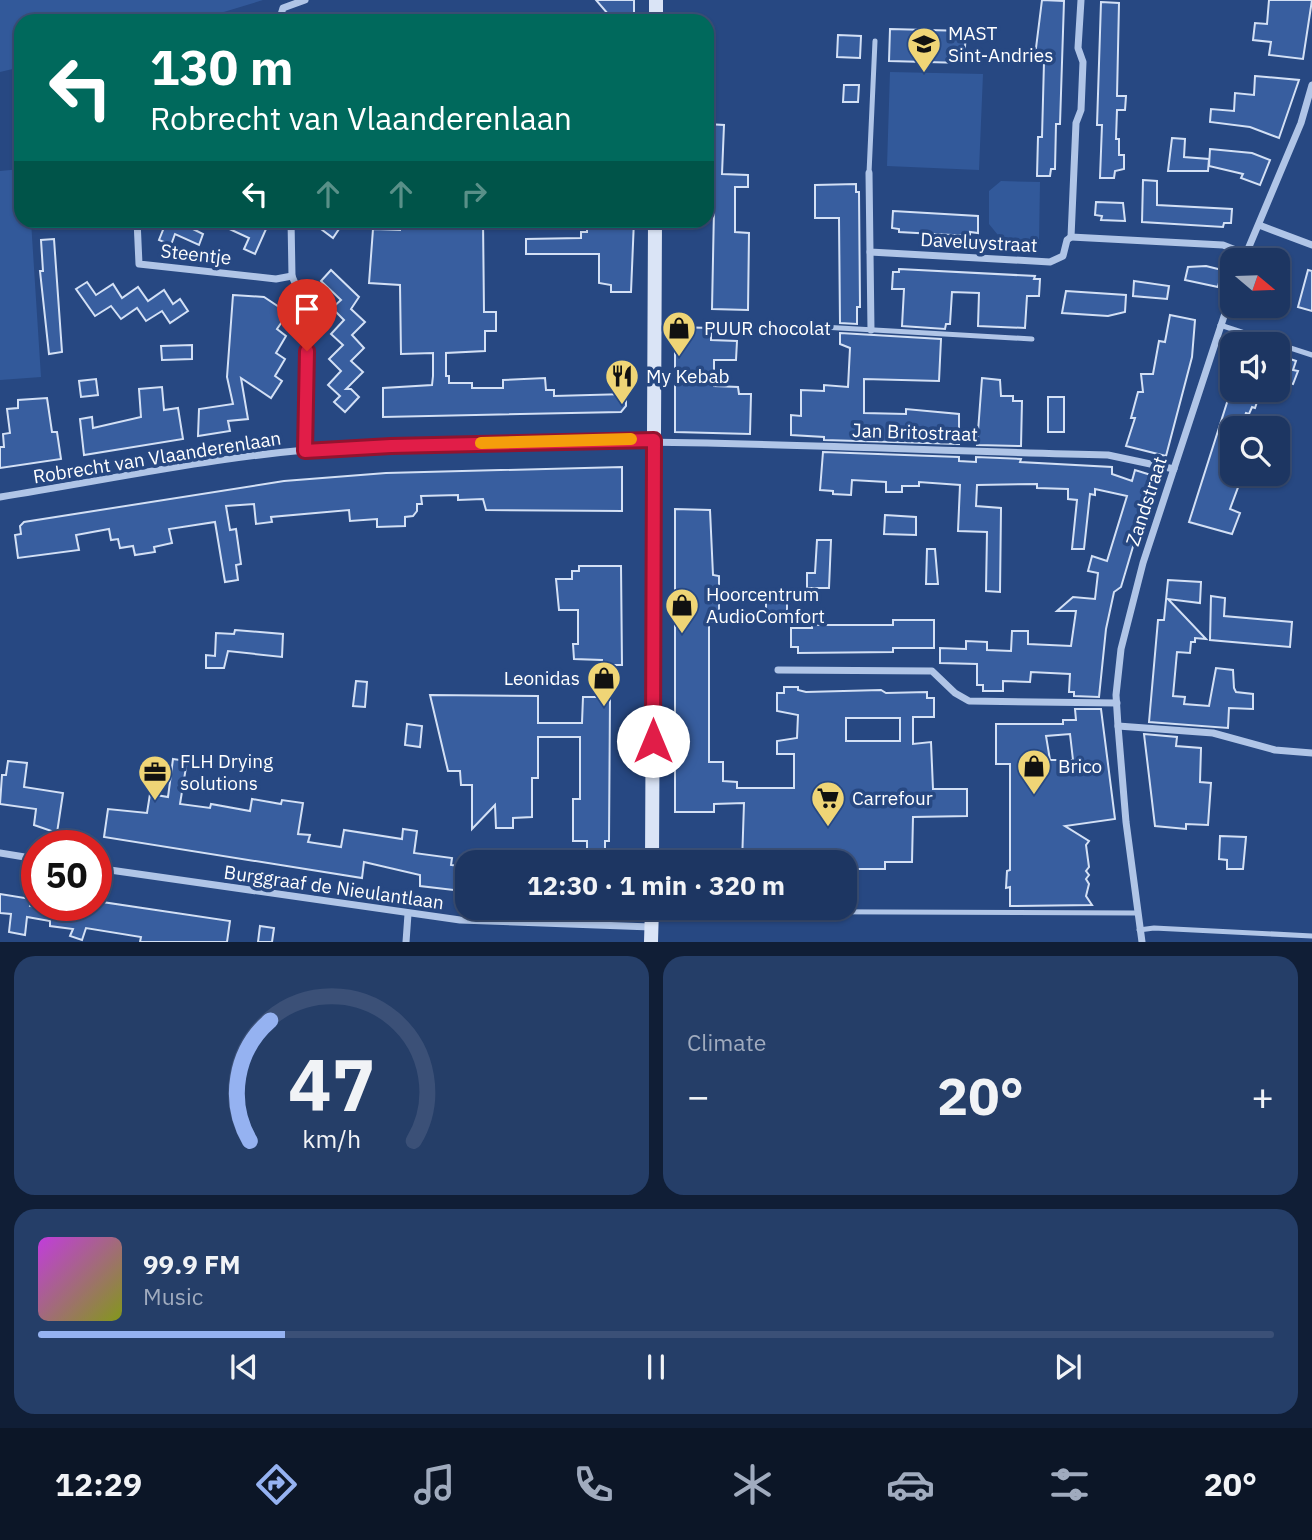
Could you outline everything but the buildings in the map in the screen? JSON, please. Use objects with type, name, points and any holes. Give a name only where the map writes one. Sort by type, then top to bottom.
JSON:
[{"type":"main road","points":[[652,850],[655,228]]},
{"type":"street","points":[[281,14],[283,8],[305,0]]},
{"type":"street","points":[[1081,0],[1078,48],[1083,62],[1082,110],[1076,123],[1071,237],[1223,244],[1229,248]]},
{"type":"street","points":[[1249,248],[1301,123],[1312,85]]},
{"type":"street","points":[[869,173],[871,330]]},
{"type":"street","points":[[1259,225],[1312,245]]},
{"type":"street","name":"Steentje","points":[[137,228],[139,264],[276,279],[292,276]]},
{"type":"street","points":[[291,228],[292,276],[306,309],[309,327],[303,422],[305,451]]},
{"type":"street","name":"Daveluystraat","points":[[870,252],[1050,262],[1063,256],[1071,237]]},
{"type":"street","name":"Zandstraat","points":[[1142,942],[1136,913],[1116,703],[1121,649],[1130,608],[1223,318]]},
{"type":"street","name":"Robrecht van Vlaanderenlaan","points":[[0,497],[305,451],[391,446],[654,440]]},
{"type":"street","name":"Jan Britostraat","points":[[654,440],[1108,455],[1174,469]]},
{"type":"street","points":[[778,670],[932,671],[955,693],[969,701],[1116,703]]},
{"type":"street","points":[[1118,726],[1213,733],[1275,750],[1312,753]]},
{"type":"street","points":[[0,853],[21,856]]},
{"type":"street","name":"Burggraaf de Nieulantlaan","points":[[112,870],[408,914],[651,934]]},
{"type":"street","points":[[406,942],[408,914]]},
{"type":"lane","points":[[869,173],[875,41]]},
{"type":"lane","points":[[1220,325],[1312,355]]},
{"type":"lane","points":[[805,326],[1032,339]]},
{"type":"lane","points":[[857,911],[1136,913]]},
{"type":"lane","points":[[1139,930],[1154,928],[1312,936]]},
{"type":"shaded area","points":[[0,0],[263,0],[217,14],[14,14],[14,69],[0,72]]},
{"type":"shaded area","points":[[890,72],[983,74],[979,170],[887,166]]},
{"type":"shaded area","points":[[14,170],[14,228],[31,228],[41,377],[0,380],[0,171]]},
{"type":"shaded area","points":[[1001,181],[1040,182],[1039,241],[1002,240],[989,224],[989,191]]},
{"type":"slow traffic","points":[[481,443],[631,439]]},
{"type":"place","name":"MAST Sint-Andries","points":[[924,74]]},
{"type":"place","name":"PUUR chocolat","points":[[679,358]]},
{"type":"place","name":"My Kebab","points":[[622,406]]},
{"type":"place","name":"Hoorcentrum AudioComfort","points":[[682,635]]},
{"type":"place","name":"Leonidas","points":[[604,708]]},
{"type":"place","name":"Brico","points":[[1034,796]]},
{"type":"place","name":"FLH Drying solutions","points":[[155,802]]},
{"type":"place","name":"Carrefour","points":[[828,828]]},
{"type":"route","points":[[307,351],[303,422],[305,451],[340,447],[654,440],[653,741]]}]
